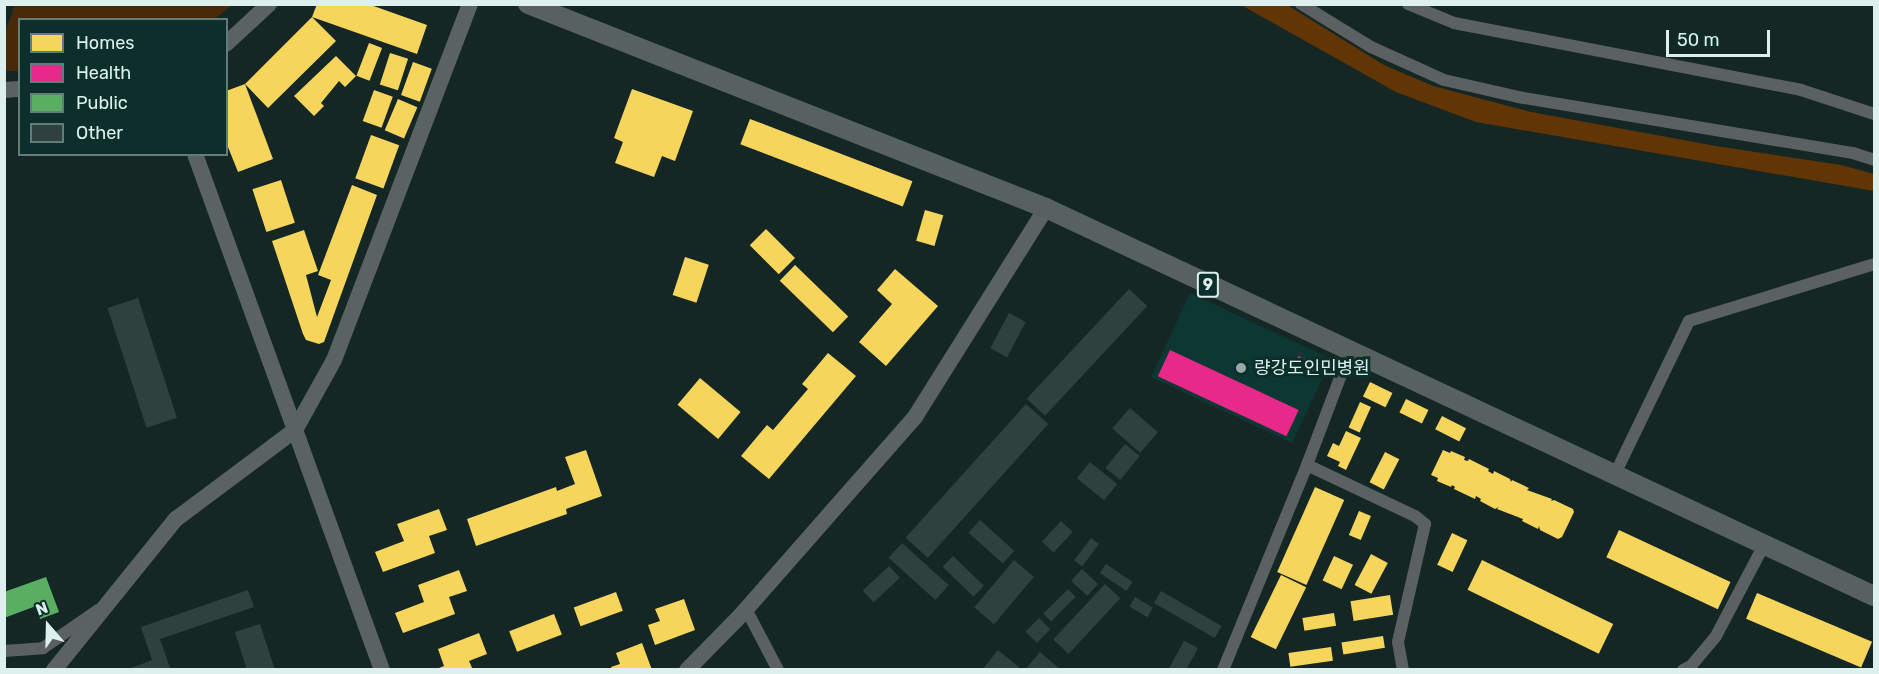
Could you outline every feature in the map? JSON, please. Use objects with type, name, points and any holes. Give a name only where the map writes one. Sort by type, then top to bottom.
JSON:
[{"type":"main road","points":[[228,42],[269,4]]},
{"type":"main road","points":[[54,669],[176,519],[295,430],[334,360],[470,4]]},
{"type":"main road","name":"9","points":[[528,4],[1046,208],[1875,596]]},
{"type":"main road","points":[[196,156],[382,669]]},
{"type":"main road","points":[[687,669],[746,609],[915,417],[1046,208]]},
{"type":"street","points":[[1301,4],[1371,47],[1444,80],[1518,97],[1853,153],[1875,160]]},
{"type":"street","points":[[1408,4],[1455,23],[1801,90],[1875,114]]},
{"type":"street","points":[[1615,474],[1689,321],[1875,264]]},
{"type":"street","points":[[1223,669],[1307,465],[1350,351]]},
{"type":"street","points":[[1307,465],[1414,516],[1425,524],[1398,642],[1403,669]]},
{"type":"street","points":[[1683,669],[1691,666],[1716,636],[1764,545]]},
{"type":"street","points":[[4,651],[43,648],[104,606]]},
{"type":"street","points":[[746,609],[778,669]]},
{"type":"shaded area","points":[[15,4],[232,5],[216,18],[18,18],[18,71],[5,71],[5,32]]},
{"type":"shaded area","points":[[1241,5],[1287,5],[1384,65],[1433,86],[1531,112],[1716,146],[1841,165],[1874,174],[1874,191],[1476,122],[1396,92]]},
{"type":"shaded area","name":"량강도인민병원","points":[[1190,293],[1331,359],[1292,443],[1151,377]]},
{"type":"building: Homes","points":[[317,4],[368,4],[427,25],[417,54],[312,17]]},
{"type":"building: Homes","points":[[312,17],[336,41],[268,108],[245,84]]},
{"type":"building: Homes","points":[[369,43],[382,48],[370,81],[356,76]]},
{"type":"building: Homes","points":[[390,53],[408,59],[398,90],[380,84]]},
{"type":"building: Homes","points":[[336,56],[356,76],[345,87],[339,81],[321,103],[324,106],[314,116],[294,96]]},
{"type":"building: Homes","points":[[413,62],[432,69],[420,102],[401,95]]},
{"type":"building: Homes","points":[[245,84],[273,159],[238,172],[228,147],[228,90]]},
{"type":"building: Homes","points":[[632,89],[693,111],[675,161],[662,156],[654,177],[615,163],[623,142],[614,138]]},
{"type":"building: Homes","points":[[374,90],[393,97],[382,128],[363,121]]},
{"type":"building: Homes","points":[[398,99],[417,107],[404,139],[385,130]]},
{"type":"building: Homes","points":[[750,119],[912,181],[903,207],[740,144]]},
{"type":"building: Homes","points":[[371,135],[399,145],[383,188],[355,178]]},
{"type":"building: Homes","points":[[281,180],[295,223],[266,232],[252,189]]},
{"type":"building: Homes","points":[[352,185],[377,195],[324,342],[319,344],[306,340],[303,334],[272,241],[304,230],[318,271],[306,275],[317,317],[331,280],[318,275]]},
{"type":"building: Homes","points":[[925,210],[943,215],[934,246],[916,241]]},
{"type":"building: Homes","points":[[766,229],[795,258],[779,274],[750,245]]},
{"type":"building: Homes","points":[[685,257],[709,265],[696,303],[673,295]]},
{"type":"building: Homes","points":[[795,265],[848,316],[833,332],[780,281]]},
{"type":"building: Homes","points":[[895,269],[938,306],[886,366],[859,342],[892,304],[877,290]]},
{"type":"building: Homes","points":[[828,353],[856,376],[769,479],[741,456],[767,425],[773,430],[808,389],[802,384]]},
{"type":"building: Homes","points":[[700,378],[741,412],[718,439],[678,405]]},
{"type":"building: Homes","points":[[1370,382],[1392,393],[1385,407],[1363,396]]},
{"type":"building: Homes","points":[[1406,399],[1428,410],[1422,423],[1399,412]]},
{"type":"building: Homes","points":[[1360,402],[1371,407],[1360,432],[1349,428]]},
{"type":"building: Homes","points":[[1442,416],[1466,428],[1459,442],[1435,429]]},
{"type":"building: Homes","points":[[1346,431],[1361,438],[1346,470],[1338,466],[1340,462],[1327,456],[1333,443],[1339,446]]},
{"type":"building: Homes","points":[[586,450],[602,496],[566,509],[567,514],[476,546],[467,519],[556,487],[557,491],[575,484],[565,457]]},
{"type":"building: Homes","points":[[1443,450],[1465,457],[1464,460],[1469,459],[1489,469],[1488,471],[1493,474],[1494,471],[1510,479],[1511,482],[1512,480],[1529,488],[1527,490],[1573,509],[1574,512],[1562,537],[1558,539],[1540,530],[1539,526],[1538,529],[1522,521],[1523,519],[1497,509],[1499,507],[1495,509],[1480,501],[1481,499],[1476,496],[1475,499],[1454,489],[1452,485],[1451,487],[1437,481],[1438,478],[1431,475]]},
{"type":"building: Homes","points":[[1385,452],[1399,459],[1384,490],[1370,482]]},
{"type":"building: Homes","points":[[1315,487],[1344,500],[1306,585],[1277,572]]},
{"type":"building: Homes","points":[[439,509],[447,530],[429,536],[435,553],[383,572],[375,552],[404,541],[397,524]]},
{"type":"building: Homes","points":[[1359,511],[1371,516],[1361,540],[1349,535]]},
{"type":"building: Homes","points":[[1619,530],[1730,582],[1718,609],[1606,557]]},
{"type":"building: Homes","points":[[1452,533],[1467,540],[1453,572],[1437,565]]},
{"type":"building: Homes","points":[[1371,554],[1388,563],[1371,594],[1355,585]]},
{"type":"building: Homes","points":[[1334,556],[1353,565],[1342,589],[1323,580]]},
{"type":"building: Homes","points":[[1482,560],[1613,624],[1599,654],[1468,590]]},
{"type":"building: Homes","points":[[459,570],[467,591],[449,597],[455,614],[403,633],[395,613],[424,602],[418,585]]},
{"type":"building: Homes","points":[[1281,575],[1306,587],[1276,649],[1251,637]]},
{"type":"building: Homes","points":[[616,592],[623,611],[581,626],[574,607]]},
{"type":"building: Homes","points":[[1757,593],[1872,642],[1861,668],[1746,619]]},
{"type":"building: Homes","points":[[1390,595],[1393,615],[1354,621],[1350,601]]},
{"type":"building: Homes","points":[[684,599],[695,630],[655,645],[648,625],[660,621],[655,609]]},
{"type":"building: Homes","points":[[1334,613],[1336,626],[1304,631],[1302,618]]},
{"type":"building: Homes","points":[[554,614],[562,635],[517,652],[509,631]]},
{"type":"building: Homes","points":[[479,633],[487,654],[469,661],[473,670],[434,670],[444,666],[438,649]]},
{"type":"building: Homes","points":[[1383,636],[1385,648],[1343,654],[1342,643]]},
{"type":"building: Homes","points":[[642,643],[652,670],[612,670],[611,667],[620,664],[616,653]]},
{"type":"building: Homes","points":[[1331,647],[1333,661],[1290,667],[1288,653]]},
{"type":"building: Health","points":[[1170,350],[1299,410],[1286,436],[1158,376]]},
{"type":"building: Health","points":[[1298,356],[1321,365],[1317,376],[1294,367]]},
{"type":"building: Public","points":[[46,577],[59,612],[40,619],[36,606],[4,618],[4,592]]},
{"type":"building: Other","points":[[1129,289],[1147,306],[1045,416],[1027,399]]},
{"type":"building: Other","points":[[138,298],[177,418],[147,428],[108,308]]},
{"type":"building: Other","points":[[1009,313],[1026,322],[1007,357],[990,348]]},
{"type":"building: Other","points":[[1026,404],[1048,424],[928,558],[906,538]]},
{"type":"building: Other","points":[[1130,408],[1158,432],[1140,453],[1112,428]]},
{"type":"building: Other","points":[[1125,444],[1140,456],[1120,480],[1105,468]]},
{"type":"building: Other","points":[[1090,462],[1117,484],[1104,500],[1077,478]]},
{"type":"building: Other","points":[[980,520],[1014,551],[1003,563],[969,533]]},
{"type":"building: Other","points":[[1061,521],[1073,532],[1054,552],[1042,541]]},
{"type":"building: Other","points":[[1091,538],[1099,544],[1082,566],[1074,560]]},
{"type":"building: Other","points":[[902,543],[949,585],[935,600],[889,558]]},
{"type":"building: Other","points":[[953,556],[984,586],[974,597],[943,567]]},
{"type":"building: Other","points":[[1014,560],[1034,577],[994,624],[974,607]]},
{"type":"building: Other","points":[[1106,564],[1133,582],[1126,591],[1100,573]]},
{"type":"building: Other","points":[[889,566],[900,578],[874,602],[863,591]]},
{"type":"building: Other","points":[[1082,569],[1098,584],[1087,596],[1071,581]]},
{"type":"building: Other","points":[[1105,584],[1120,598],[1069,654],[1053,640]]},
{"type":"building: Other","points":[[1068,589],[1076,597],[1051,622],[1043,614]]},
{"type":"building: Other","points":[[248,590],[254,607],[160,639],[170,668],[126,670],[152,660],[141,627]]},
{"type":"building: Other","points":[[1161,591],[1222,626],[1215,638],[1154,603]]},
{"type":"building: Other","points":[[1135,597],[1153,608],[1147,617],[1129,606]]},
{"type":"building: Other","points":[[1039,618],[1050,629],[1037,643],[1026,631]]},
{"type":"building: Other","points":[[260,624],[275,670],[247,670],[235,632]]},
{"type":"building: Other","points":[[1184,641],[1198,648],[1186,670],[1168,670]]},
{"type":"building: Other","points":[[998,650],[1019,667],[1017,670],[982,670]]},
{"type":"building: Other","points":[[1040,652],[1061,670],[1025,670]]},
{"type":"place","name":"량강도인민병원","points":[[1241,368]]}]
